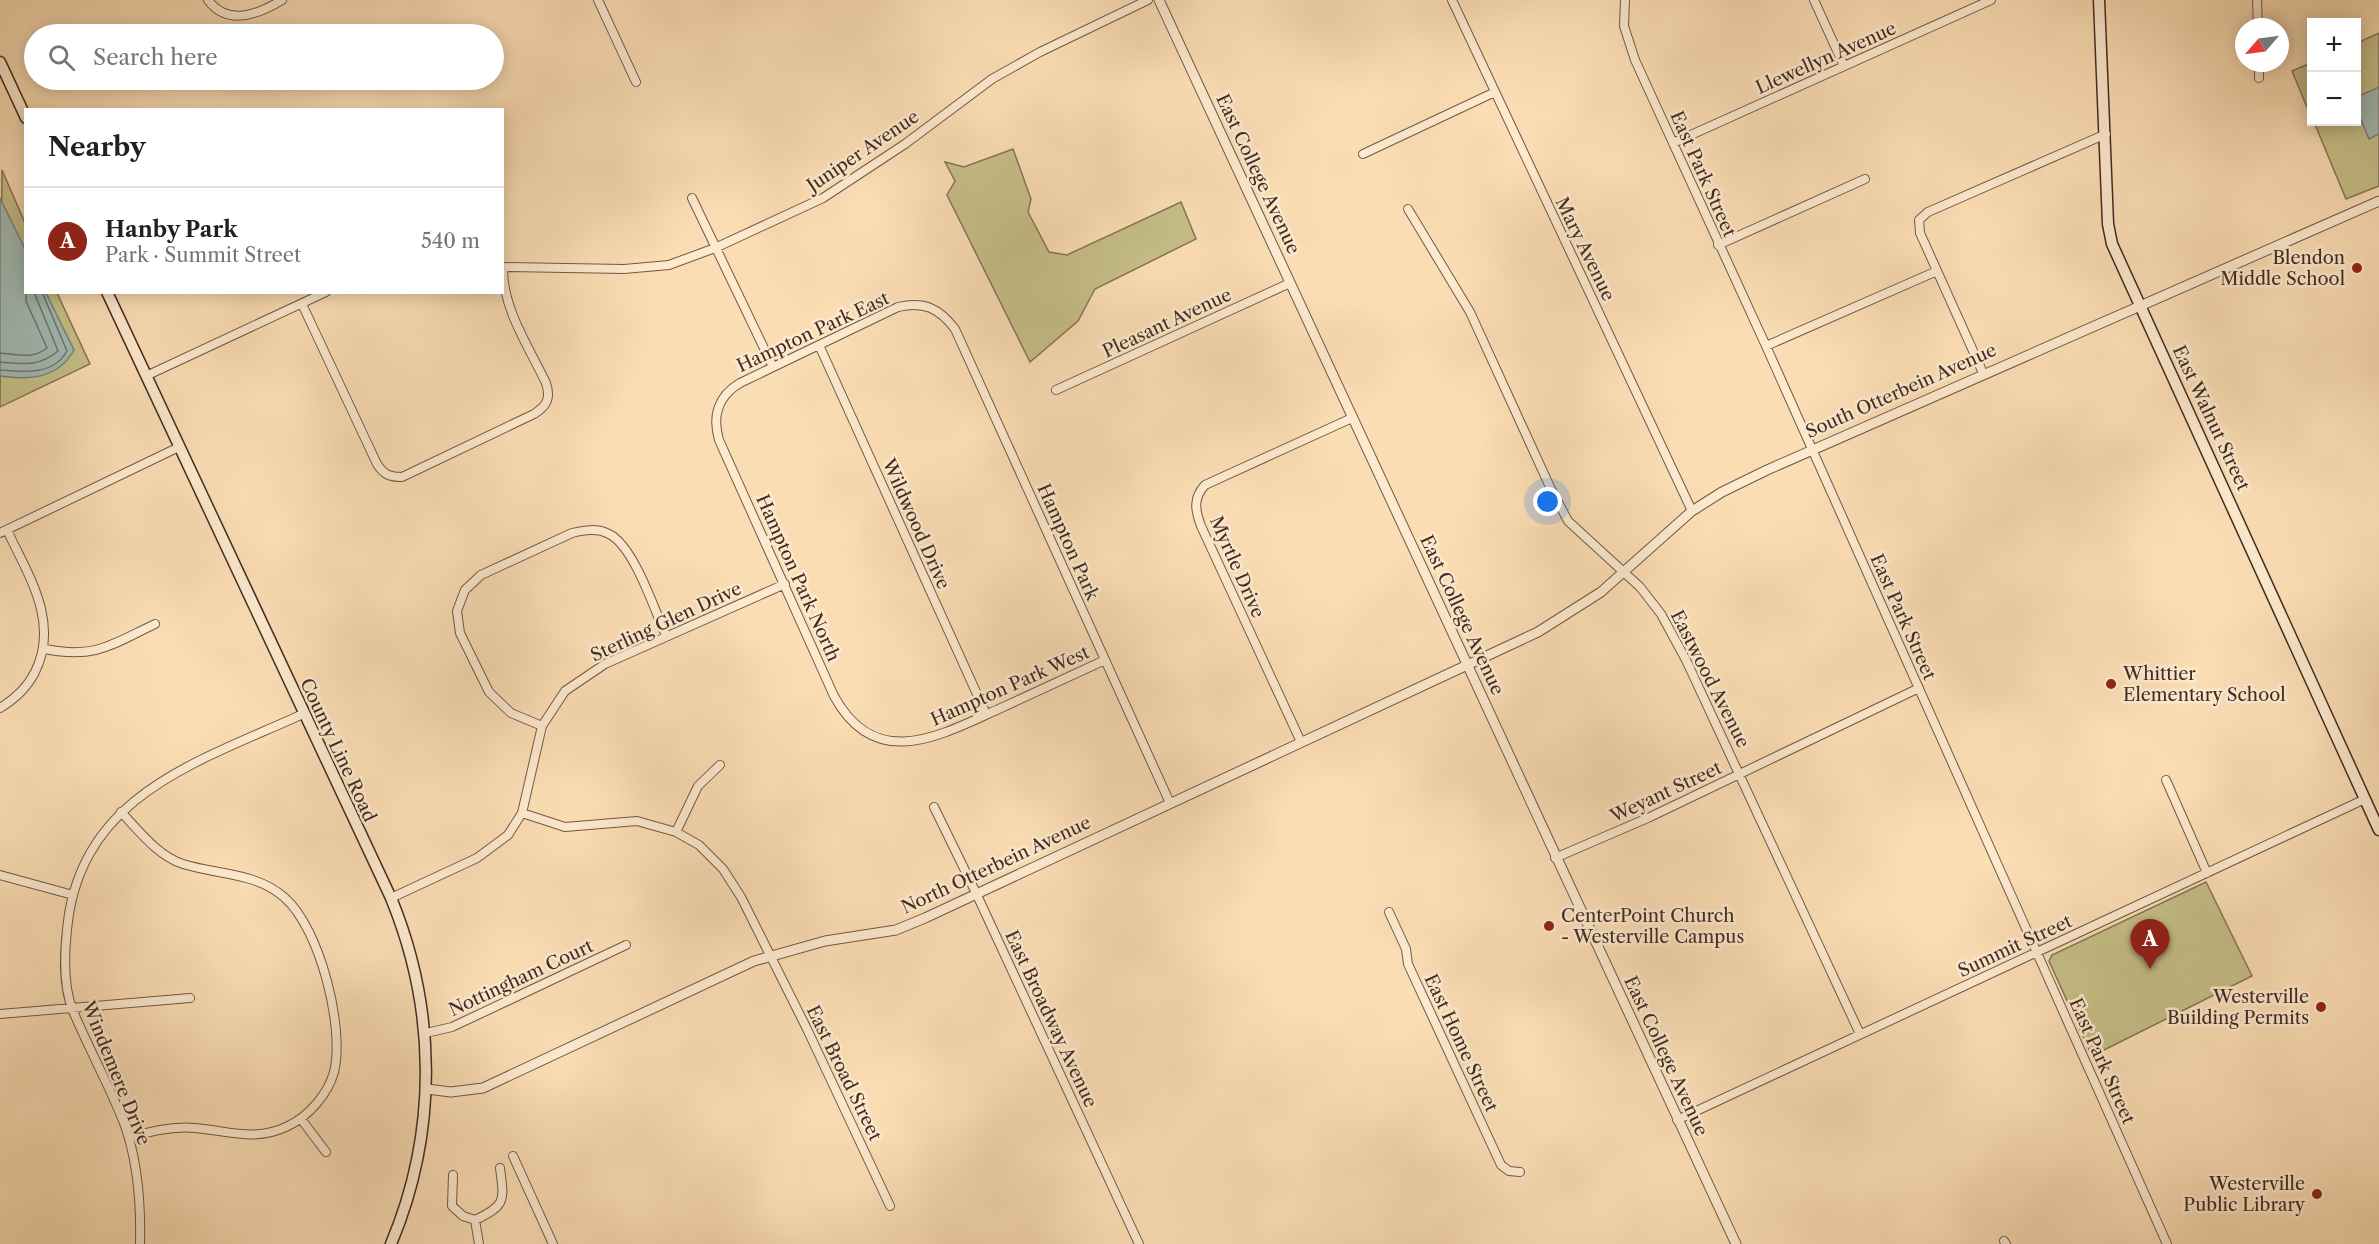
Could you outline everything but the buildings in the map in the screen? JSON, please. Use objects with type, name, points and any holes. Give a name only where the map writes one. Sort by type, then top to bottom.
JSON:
[{"type":"main road","name":"East Walnut Street","points":[[2099,0],[2108,224],[2112,244],[2379,830]]},
{"type":"main road","points":[[0,62],[24,114]]},
{"type":"main road","name":"County Line Road","points":[[108,294],[391,898],[419,984],[426,1033],[427,1089],[416,1167],[391,1244]]},
{"type":"street","points":[[208,0],[224,13],[245,17],[282,0]]},
{"type":"street","points":[[598,0],[636,82]]},
{"type":"street","name":"Juniper Avenue","points":[[504,267],[624,269],[669,265],[716,248],[824,198],[905,144],[992,79],[1040,52],[1148,0]]},
{"type":"street","name":"East College Avenue","points":[[1159,0],[1736,1244]]},
{"type":"street","name":"Mary Avenue","points":[[1452,0],[1692,511]]},
{"type":"street","name":"East Park Street","points":[[1625,0],[1624,26],[1630,49],[1812,448],[2167,1244]]},
{"type":"street","points":[[1814,0],[1844,66]]},
{"type":"street","name":"Llewellyn Avenue","points":[[1673,143],[1991,0]]},
{"type":"street","points":[[2257,0],[2258,18]]},
{"type":"street","points":[[2259,72],[2259,78]]},
{"type":"street","points":[[1363,154],[1494,92]]},
{"type":"street","points":[[1983,373],[1920,233],[1919,220],[1928,213],[2106,135]]},
{"type":"street","points":[[1718,245],[1865,178]]},
{"type":"street","points":[[692,198],[773,367]]},
{"type":"street","name":"South Otterbein Avenue","points":[[1467,666],[1568,615],[1624,571],[1692,511],[1722,492],[1812,448],[2379,201]]},
{"type":"street","name":"Eastwood Avenue","points":[[1408,209],[1470,312],[1558,505],[1568,521],[1624,571],[1661,614],[1692,670],[1860,1034]]},
{"type":"street","points":[[1766,346],[1937,271]]},
{"type":"street","name":"Pleasant Avenue","points":[[1056,390],[1290,283]]},
{"type":"street","points":[[302,304],[377,464],[391,477],[412,473],[534,414],[548,401],[549,392],[546,383],[512,314],[504,286]]},
{"type":"street","points":[[146,376],[322,294]]},
{"type":"street","name":"Hampton Park East","points":[[720,401],[735,386],[898,307],[912,304],[926,305]]},
{"type":"street","name":"Hampton Park","points":[[926,305],[943,313],[955,329],[1170,803]]},
{"type":"street","name":"Wildwood Drive","points":[[819,345],[986,714]]},
{"type":"street","name":"Hampton Park North","points":[[720,401],[715,420],[719,440],[840,707],[850,720],[864,731],[891,742]]},
{"type":"street","name":"Myrtle Drive","points":[[1301,742],[1201,526],[1197,516],[1196,498],[1205,485],[1352,418]]},
{"type":"street","points":[[0,708],[18,695],[31,681],[45,649],[43,610],[3,531],[179,447]]},
{"type":"street","points":[[542,726],[511,713],[494,697],[481,678],[457,622],[459,600],[472,582],[572,533],[586,529],[600,531],[619,541],[630,558],[666,636]]},
{"type":"street","name":"Sterling Glen Drive","points":[[391,898],[490,851],[508,836],[522,813],[542,726],[565,691],[605,664],[785,584]]},
{"type":"street","points":[[45,649],[78,654],[91,653],[155,624]]},
{"type":"street","name":"Hampton Park West","points":[[891,742],[927,740],[1105,660]]},
{"type":"street","name":"North Otterbein Avenue","points":[[427,1089],[467,1091],[494,1083],[769,955],[825,941],[896,930],[1467,666]]},
{"type":"street","name":"Weyant Street","points":[[1555,858],[1919,688]]},
{"type":"street","name":"Windemere Drive","points":[[140,1244],[139,1199],[129,1138],[72,1008],[64,957],[69,908],[97,841],[120,812],[142,793],[175,773],[303,714]]},
{"type":"street","points":[[676,832],[698,786],[720,765]]},
{"type":"street","points":[[2166,780],[2207,873]]},
{"type":"street","name":"Summit Street","points":[[1677,1120],[2365,799]]},
{"type":"street","name":"East Broadway Avenue","points":[[934,807],[1139,1244]]},
{"type":"street","points":[[120,812],[167,856],[182,864],[250,877],[269,886],[286,899],[307,929],[328,989],[337,1051],[329,1086],[301,1119],[277,1131],[256,1136],[194,1128],[162,1129],[129,1138]]},
{"type":"street","name":"East Broad Street","points":[[522,813],[565,827],[637,821],[676,832],[699,845],[723,869],[741,897],[890,1206]]},
{"type":"street","points":[[0,875],[73,895]]},
{"type":"street","name":"East Home Street","points":[[1389,912],[1406,949],[1408,964],[1501,1165],[1509,1172],[1520,1172]]},
{"type":"street","name":"Nottingham Court","points":[[426,1033],[453,1027],[626,945]]},
{"type":"street","points":[[0,1014],[190,998]]},
{"type":"street","points":[[301,1119],[326,1152]]},
{"type":"street","points":[[513,1156],[553,1244]]},
{"type":"street","points":[[453,1175],[452,1206],[462,1216],[475,1220],[494,1211],[504,1197],[500,1168]]},
{"type":"street","points":[[475,1220],[479,1244]]},
{"type":"shaded area","points":[[2379,33],[2379,186],[2346,199],[2316,126],[2361,126],[2361,41]]},
{"type":"shaded area","points":[[2307,65],[2307,107],[2292,71]]},
{"type":"shaded area","points":[[1013,149],[1031,199],[1028,212],[1049,252],[1067,255],[1181,202],[1196,239],[1095,289],[1078,321],[1030,362],[947,195],[955,181],[945,162],[964,167]]},
{"type":"shaded area","points":[[2,170],[24,221],[24,294],[57,294],[90,364],[0,407]]},
{"type":"shaded area","points":[[2206,882],[2252,976],[2092,1056],[2049,961],[2052,955]]},
{"type":"water","points":[[2379,87],[2379,134],[2369,139],[2361,120],[2361,95]]},
{"type":"water","points":[[0,198],[24,247],[24,294],[46,294],[74,350],[60,367],[51,372],[22,378],[0,376]]},
{"type":"place","name":"Blendon Middle School","points":[[2357,268]]},
{"type":"place","name":"Whittier Elementary School","points":[[2111,684]]},
{"type":"place","name":"CenterPoint Church - Westerville Campus","points":[[1549,926]]},
{"type":"place","name":"Hanby Park","points":[[2150,969]]},
{"type":"place","name":"Westerville Building Permits","points":[[2321,1007]]},
{"type":"place","name":"Westerville Public Library","points":[[2317,1194]]}]
